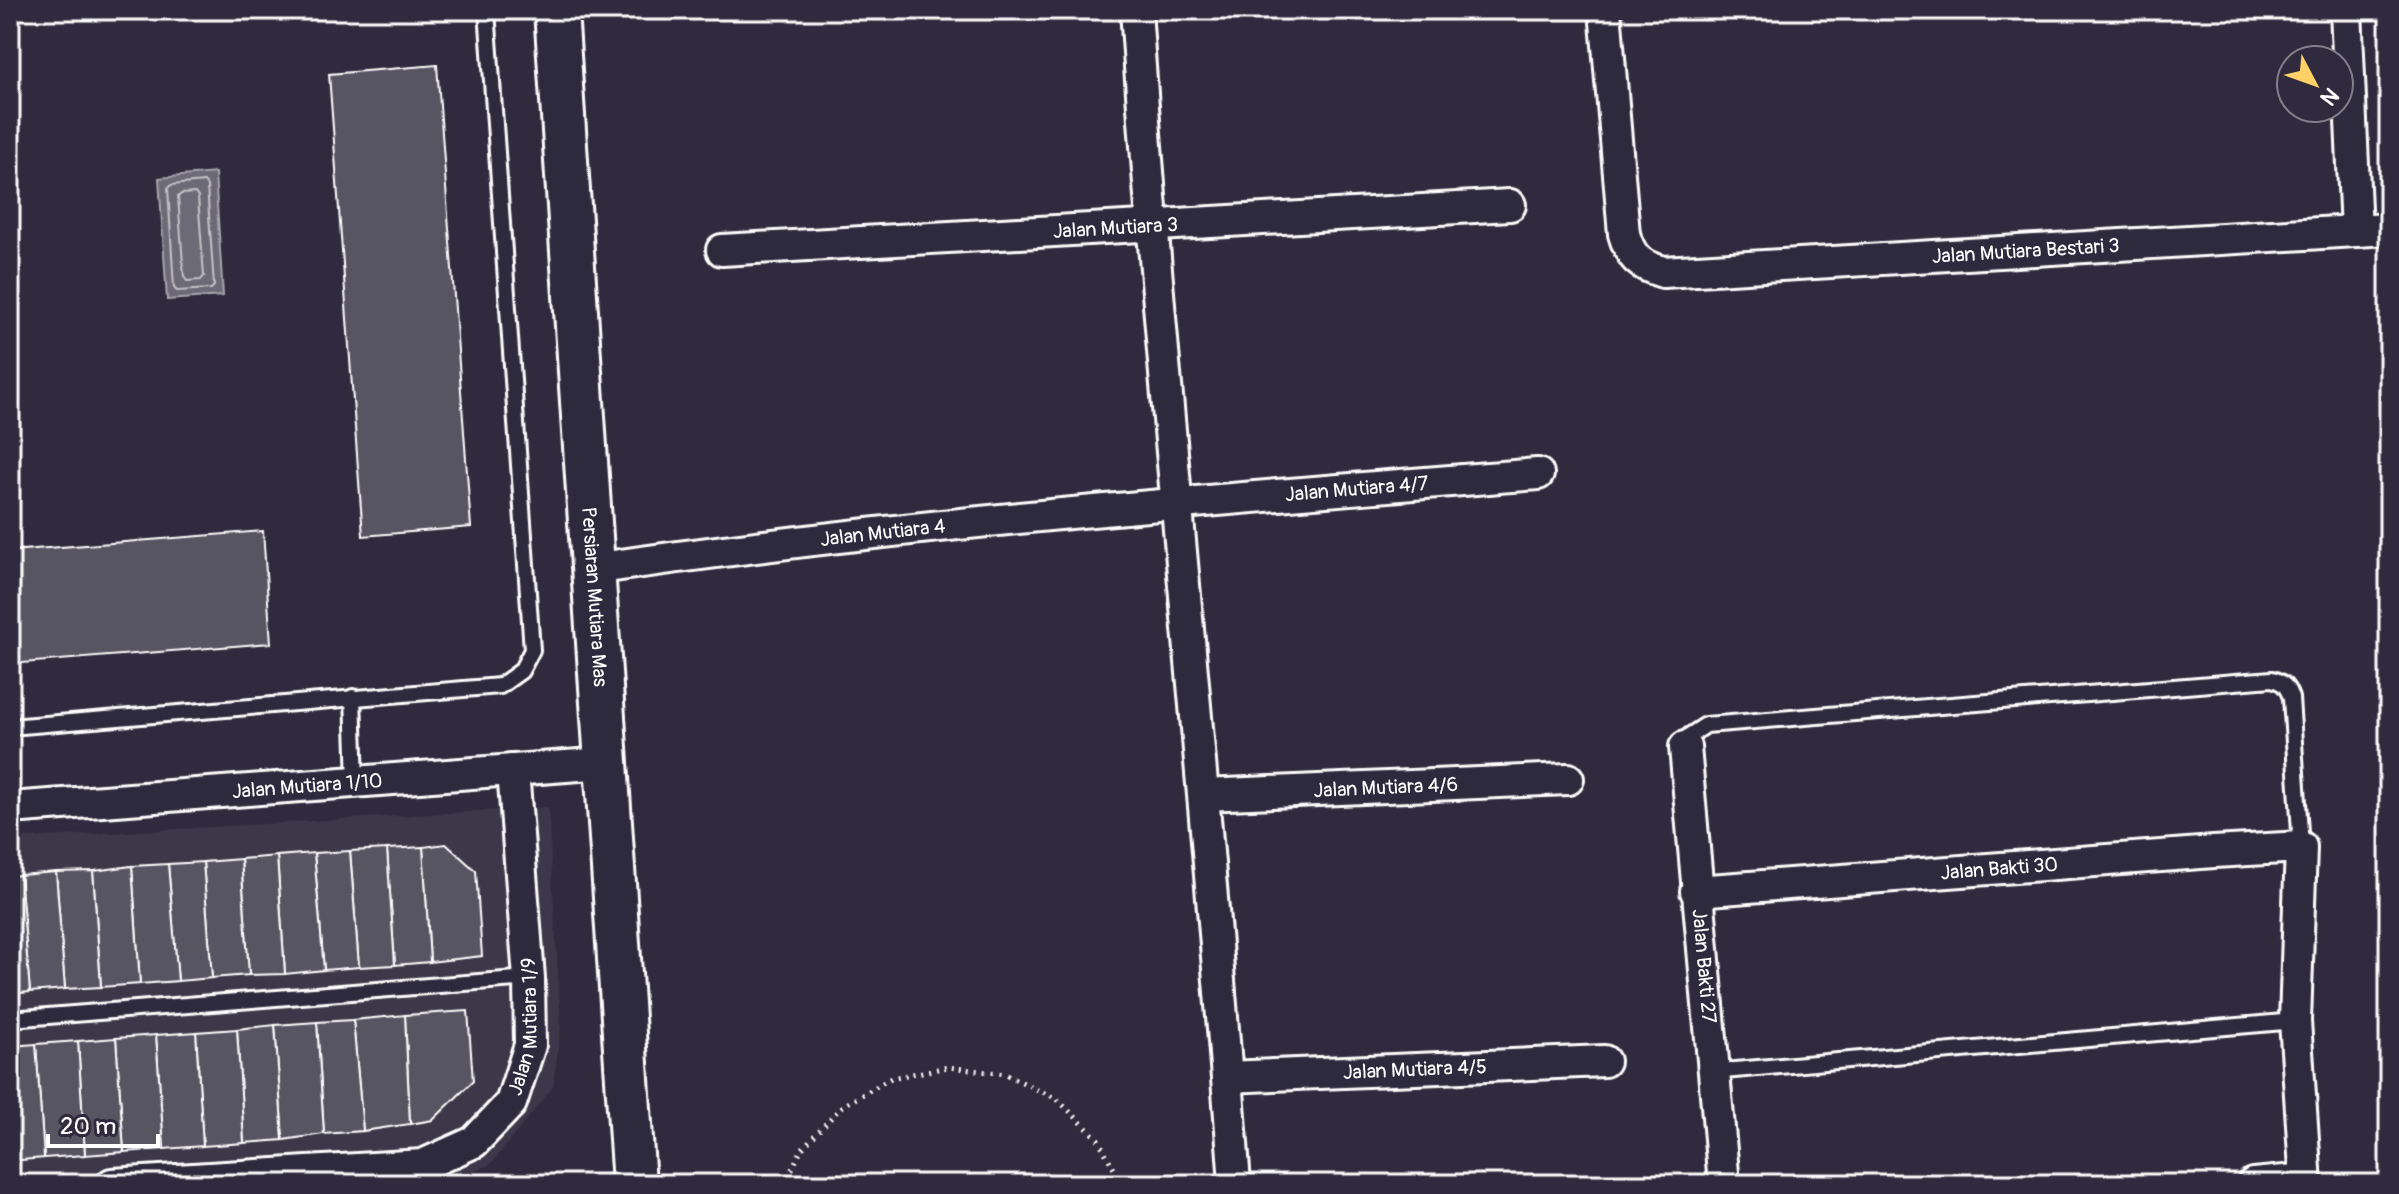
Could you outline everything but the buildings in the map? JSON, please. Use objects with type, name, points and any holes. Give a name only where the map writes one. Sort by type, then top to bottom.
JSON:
[{"type":"street","name":"Persiaran Mutiara Mas","points":[[556,10],[634,1184]]},
{"type":"street","points":[[1136,10],[1151,225],[1204,795],[1235,1184]]},
{"type":"street","name":"Jalan Mutiara Bestari 3","points":[[1605,10],[1624,234],[1629,250],[1644,266],[1663,272],[2389,229]]},
{"type":"street","points":[[2346,10],[2356,231]]},
{"type":"street","name":"Jalan Mutiara 3","points":[[722,250],[1510,205]]},
{"type":"street","name":"Jalan Mutiara 4/7","points":[[1175,503],[1538,474]]},
{"type":"street","name":"Jalan Mutiara 4","points":[[593,569],[720,550],[1175,503]]},
{"type":"street","name":"Jalan Bakti 27","points":[[1685,747],[1724,1184]]},
{"type":"street","name":"Jalan Mutiara 1/10","points":[[10,808],[606,763]]},
{"type":"street","name":"Jalan Mutiara 1/9","points":[[112,1184],[423,1165],[474,1142],[511,1103],[530,1045],[529,978],[513,770]]},
{"type":"street","name":"Jalan Mutiara 4/6","points":[[1204,795],[1568,779]]},
{"type":"street","points":[[2253,1184],[2306,1181],[2295,1021],[2301,847]]},
{"type":"street","name":"Jalan Bakti 30","points":[[1696,891],[2301,847]]},
{"type":"street","name":"Jalan Mutiara 4/5","points":[[1227,1077],[1604,1061]]},
{"type":"lane","points":[[10,727],[500,686],[521,671],[532,650],[487,10]]},
{"type":"lane","points":[[1685,747],[1689,736],[1706,725],[2272,679],[2282,681],[2291,698],[2301,847]]},
{"type":"lane","points":[[353,697],[356,781]]},
{"type":"lane","points":[[10,1019],[529,978]]},
{"type":"lane","points":[[1712,1072],[2295,1021]]},
{"type":"path","points":[[785,1184],[801,1150],[841,1107],[891,1078],[948,1067],[1005,1074],[1057,1099],[1098,1139],[1122,1184]]},
{"type":"shaded area","points":[[548,807],[561,1026],[553,1087],[491,1164],[445,1184],[10,1184],[10,839]]},
{"type":"water","points":[[215,173],[223,296],[167,300],[159,178]]}]
